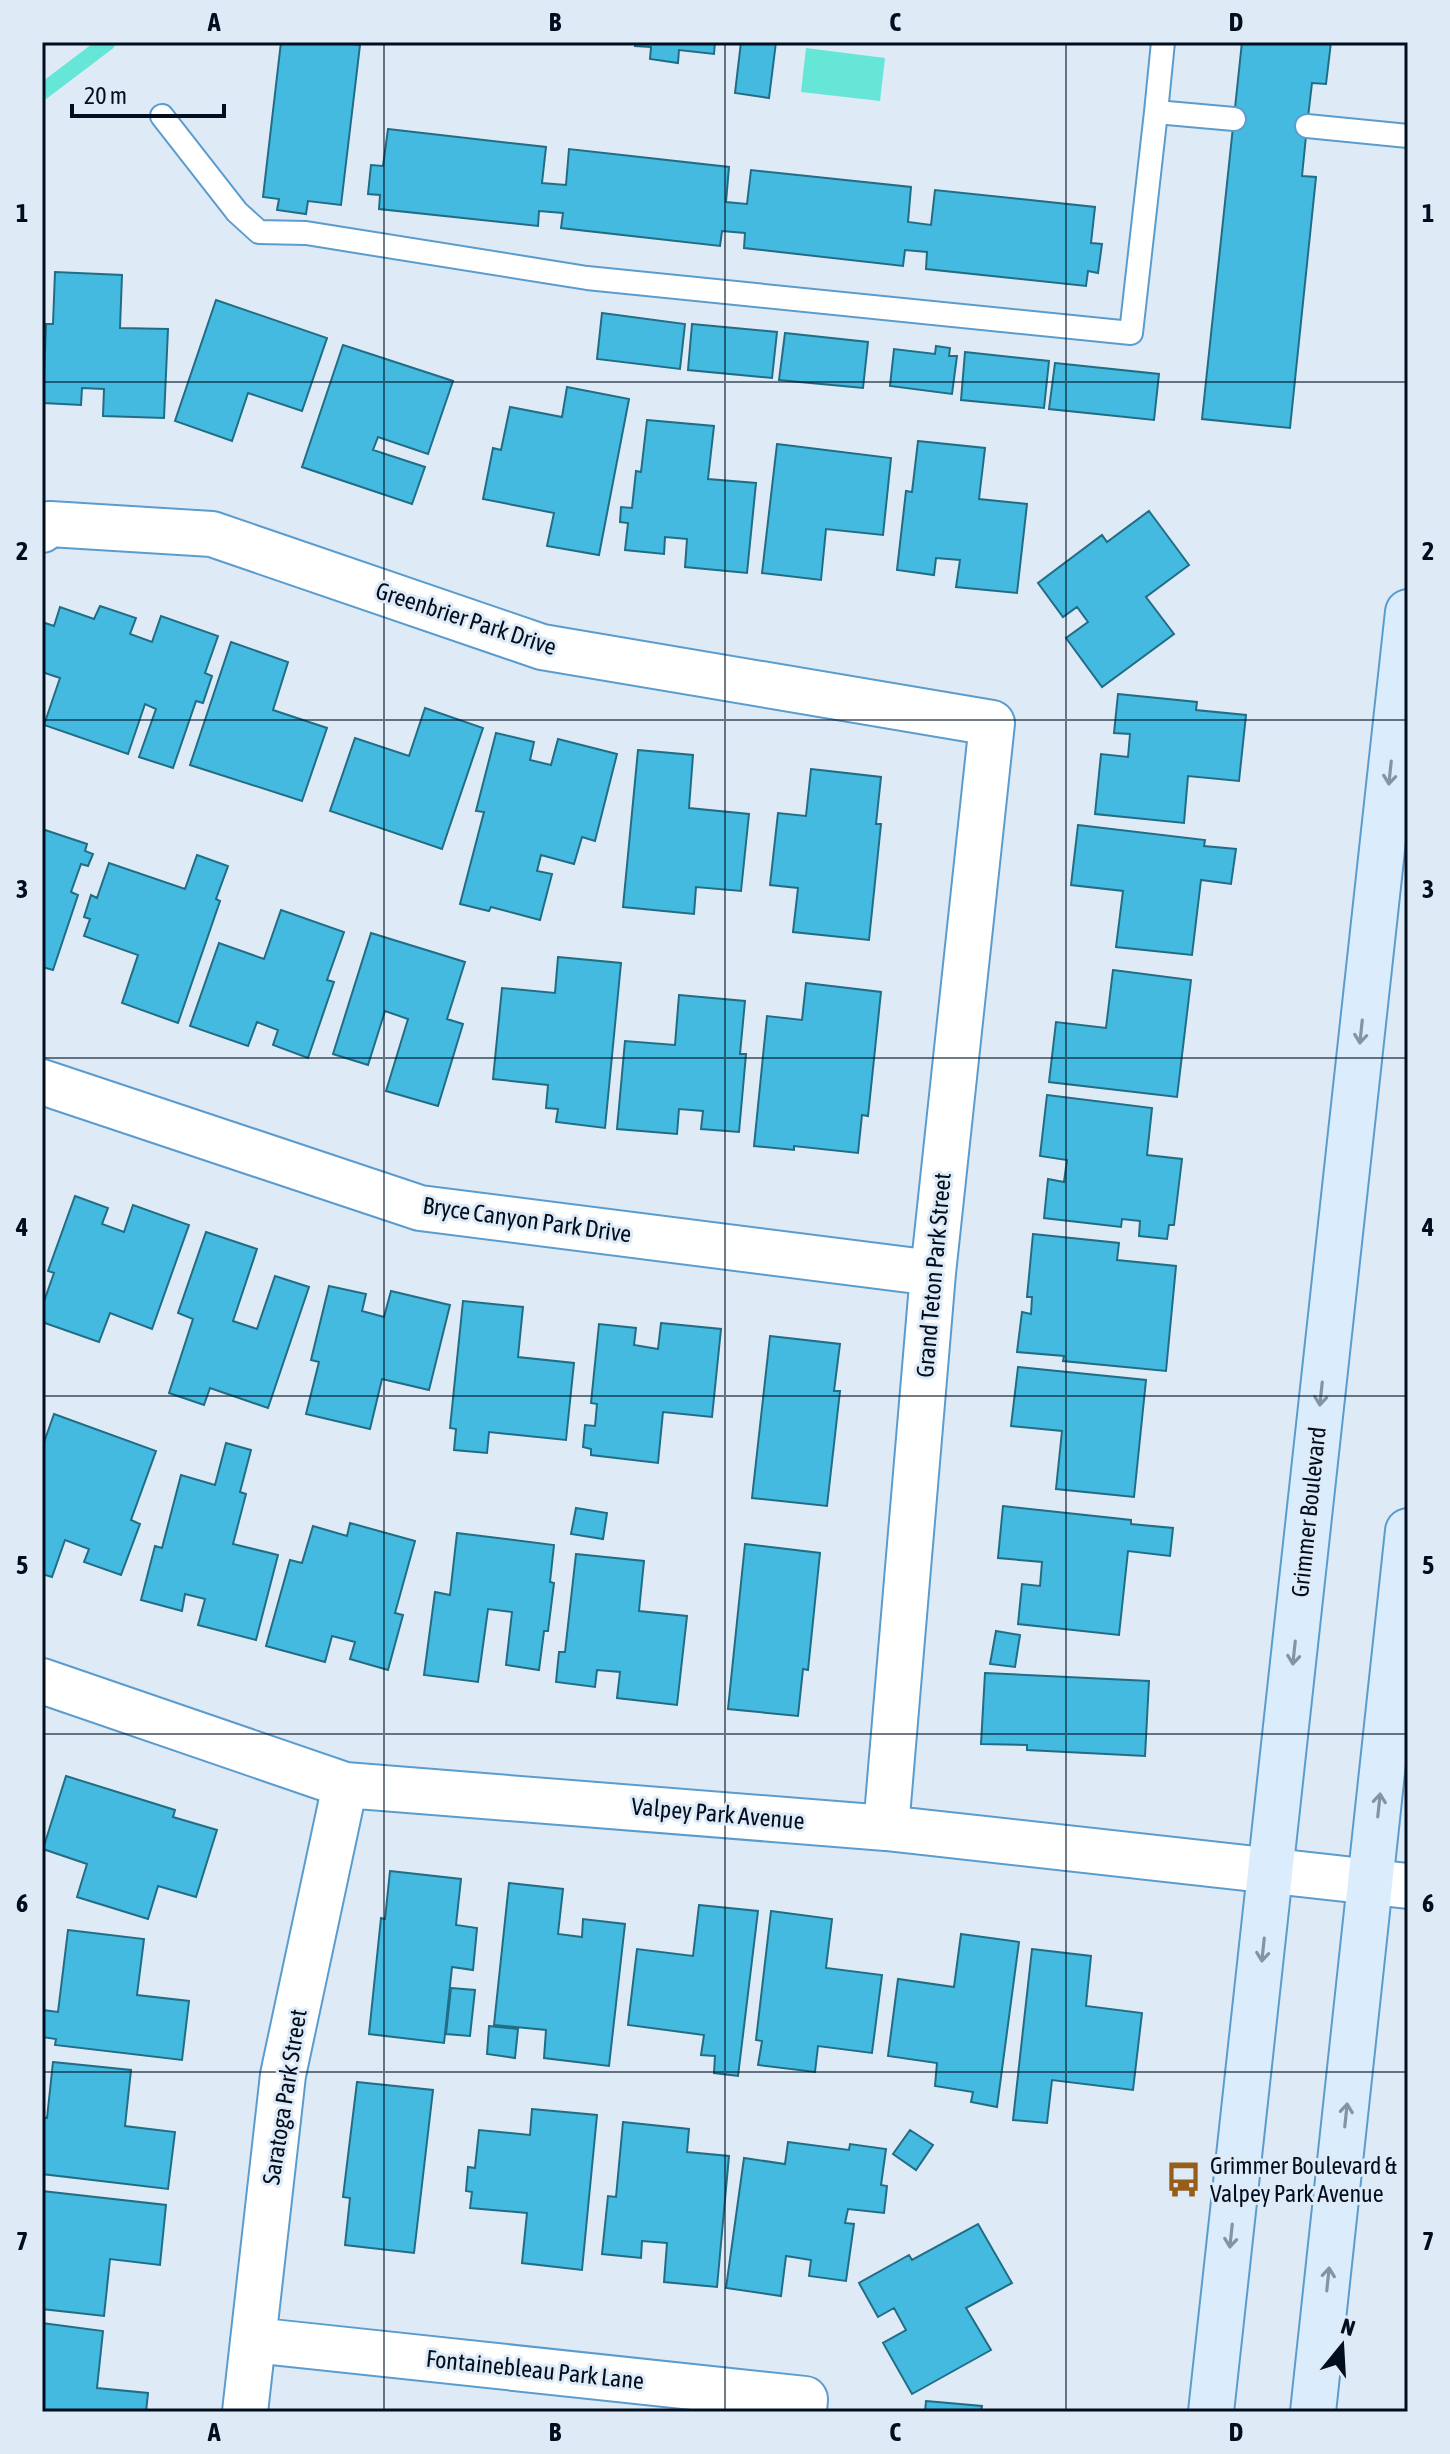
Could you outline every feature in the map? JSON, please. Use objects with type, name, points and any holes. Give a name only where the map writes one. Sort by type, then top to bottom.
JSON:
[{"type":"main road","name":"Grimmer Boulevard","points":[[1211,2412],[1408,612]]},
{"type":"main road","points":[[1313,2412],[1389,1884],[1408,1531]]},
{"type":"street","name":"Greenbrier Park Drive","points":[[42,530],[50,524],[212,534],[542,647],[992,723]]},
{"type":"street","name":"Grand Teton Park Street","points":[[886,1828],[933,1273],[992,723]]},
{"type":"street","name":"Bryce Canyon Park Drive","points":[[42,1082],[420,1208],[933,1273]]},
{"type":"street","name":"Valpey Park Avenue","points":[[42,1681],[345,1785],[886,1828],[1389,1884]]},
{"type":"street","name":"Saratoga Park Street","points":[[245,2412],[283,2075],[345,1785]]},
{"type":"street","name":"Fontainebleau Park Lane","points":[[253,2340],[805,2399],[804,2412]]},
{"type":"lane","points":[[162,116],[237,212],[259,232],[306,233],[587,278],[1131,333],[1163,42]]},
{"type":"lane","points":[[1156,112],[1234,119]]},
{"type":"lane","points":[[1307,126],[1408,136]]},
{"type":"shaded area","points":[[806,48],[885,58],[880,101],[801,92]]},
{"type":"building","points":[[281,42],[360,45],[341,205],[308,201],[306,214],[277,210],[279,199],[263,197]]},
{"type":"building","points":[[636,42],[715,42],[714,54],[679,50],[678,63],[650,59],[651,47],[635,46]]},
{"type":"building","points":[[741,42],[776,42],[769,98],[735,93]]},
{"type":"building","points":[[1242,42],[1331,42],[1326,84],[1312,83],[1307,126],[1302,176],[1316,177],[1290,428],[1202,419]]},
{"type":"building","points":[[388,129],[546,147],[542,183],[566,185],[569,149],[729,167],[726,202],[747,204],[751,170],[911,187],[908,222],[931,225],[935,190],[1095,207],[1091,243],[1102,244],[1098,273],[1088,271],[1086,286],[926,269],[927,252],[905,250],[903,266],[744,248],[745,233],[722,231],[720,246],[561,228],[563,213],[539,211],[538,226],[379,209],[380,195],[368,194],[371,165],[383,166]]},
{"type":"building","points":[[55,272],[122,275],[120,328],[168,329],[164,418],[103,416],[104,389],[82,388],[81,405],[43,403],[46,324],[53,324]]},
{"type":"building","points":[[216,300],[327,338],[302,411],[248,393],[232,441],[175,421]]},
{"type":"building","points":[[602,313],[685,324],[680,369],[597,359]]},
{"type":"building","points":[[692,324],[777,332],[772,378],[688,370]]},
{"type":"building","points":[[785,333],[868,342],[863,388],[779,380]]},
{"type":"building","points":[[343,345],[453,381],[428,454],[378,437],[373,450],[425,467],[412,504],[302,467]]},
{"type":"building","points":[[936,346],[950,348],[949,356],[957,356],[952,394],[890,386],[894,349],[935,354]]},
{"type":"building","points":[[965,352],[1049,361],[1044,408],[961,400]]},
{"type":"building","points":[[1055,363],[1159,374],[1154,420],[1049,409]]},
{"type":"building","points":[[567,387],[629,399],[599,555],[547,546],[554,513],[483,499],[493,448],[501,450],[510,407],[562,417]]},
{"type":"building","points":[[647,420],[714,426],[708,479],[756,483],[747,573],[685,567],[687,539],[665,537],[664,554],[625,550],[628,523],[620,522],[621,507],[632,508],[636,471],[641,472]]},
{"type":"building","points":[[918,441],[985,448],[979,499],[1027,504],[1017,593],[956,587],[960,560],[936,558],[934,575],[897,570],[906,491],[912,492]]},
{"type":"building","points":[[777,444],[891,458],[883,535],[826,529],[821,580],[762,573]]},
{"type":"building","points":[[1149,511],[1189,565],[1146,597],[1174,634],[1102,687],[1066,638],[1088,622],[1077,607],[1063,617],[1038,583],[1102,535],[1107,542]]},
{"type":"building","points":[[100,606],[136,618],[130,634],[152,642],[161,616],[218,636],[205,673],[212,676],[203,703],[196,701],[173,768],[139,757],[156,709],[145,704],[128,754],[44,725],[60,678],[42,672],[42,622],[54,626],[60,607],[94,619]]},
{"type":"building","points":[[231,642],[288,662],[273,710],[327,728],[302,801],[190,765]]},
{"type":"building","points":[[1118,694],[1197,702],[1196,710],[1246,715],[1239,781],[1188,776],[1184,823],[1095,814],[1101,754],[1128,757],[1130,734],[1114,733]]},
{"type":"building","points":[[425,708],[483,728],[442,849],[330,811],[355,738],[409,756]]},
{"type":"building","points":[[496,733],[534,742],[530,760],[551,765],[558,739],[617,754],[595,841],[582,837],[574,864],[541,855],[537,871],[552,874],[540,920],[491,907],[489,911],[460,904],[484,812],[476,811]]},
{"type":"building","points":[[638,750],[693,755],[689,808],[749,814],[741,891],[696,887],[694,914],[623,907]]},
{"type":"building","points":[[811,769],[881,777],[876,824],[881,824],[869,940],[793,932],[798,888],[770,885],[778,813],[806,816]]},
{"type":"building","points":[[1078,825],[1205,840],[1204,846],[1236,849],[1231,884],[1201,880],[1192,955],[1116,947],[1123,891],[1071,885]]},
{"type":"building","points":[[42,829],[87,844],[85,851],[93,854],[88,866],[81,864],[71,892],[78,895],[53,970],[42,967]]},
{"type":"building","points":[[197,855],[228,866],[216,899],[220,901],[178,1023],[122,1003],[138,955],[84,936],[90,919],[84,917],[91,895],[97,898],[109,863],[185,889]]},
{"type":"building","points":[[281,910],[344,932],[327,980],[334,982],[308,1058],[273,1045],[278,1030],[257,1022],[248,1046],[190,1026],[219,943],[264,959]]},
{"type":"building","points":[[371,933],[465,962],[447,1019],[463,1024],[438,1106],[386,1091],[408,1019],[385,1011],[368,1065],[333,1054]]},
{"type":"building","points":[[558,957],[621,963],[605,1128],[556,1122],[558,1109],[546,1108],[548,1085],[493,1079],[502,988],[555,993]]},
{"type":"building","points":[[1113,970],[1191,980],[1177,1097],[1049,1082],[1056,1022],[1106,1028]]},
{"type":"building","points":[[806,983],[881,992],[868,1116],[862,1115],[858,1153],[794,1146],[794,1150],[754,1146],[767,1016],[802,1020]]},
{"type":"building","points":[[679,995],[745,1001],[740,1054],[746,1054],[739,1132],[701,1129],[703,1111],[679,1109],[677,1134],[617,1129],[625,1041],[675,1045]]},
{"type":"building","points":[[1047,1095],[1152,1108],[1147,1155],[1182,1159],[1174,1225],[1169,1225],[1167,1239],[1139,1236],[1140,1221],[1122,1219],[1121,1227],[1044,1218],[1048,1179],[1064,1182],[1067,1160],[1040,1156]]},
{"type":"building","points":[[75,1196],[108,1208],[102,1224],[124,1232],[133,1205],[189,1225],[152,1329],[110,1313],[99,1342],[42,1322],[42,1307],[54,1273],[48,1271]]},
{"type":"building","points":[[206,1232],[257,1249],[233,1321],[257,1329],[275,1276],[309,1287],[268,1408],[210,1388],[204,1405],[169,1393],[193,1319],[178,1313]]},
{"type":"building","points":[[1033,1234],[1119,1243],[1117,1260],[1176,1266],[1166,1371],[1063,1361],[1064,1356],[1017,1352],[1022,1312],[1031,1314],[1032,1297],[1027,1297]]},
{"type":"building","points":[[329,1286],[366,1294],[362,1311],[384,1317],[391,1291],[450,1305],[429,1390],[382,1379],[370,1429],[306,1414],[319,1362],[311,1360]]},
{"type":"building","points":[[463,1301],[523,1307],[518,1357],[574,1363],[566,1440],[489,1432],[487,1453],[454,1450],[456,1429],[450,1428]]},
{"type":"building","points":[[661,1323],[721,1329],[712,1417],[663,1412],[658,1463],[591,1455],[591,1449],[583,1447],[585,1425],[595,1426],[597,1404],[591,1403],[599,1324],[636,1328],[634,1345],[658,1349]]},
{"type":"building","points":[[770,1336],[840,1344],[834,1391],[840,1391],[827,1506],[752,1498]]},
{"type":"building","points":[[1018,1367],[1146,1380],[1134,1497],[1056,1489],[1062,1431],[1011,1426]]},
{"type":"building","points":[[54,1414],[156,1451],[131,1520],[140,1524],[121,1575],[84,1562],[89,1549],[65,1540],[52,1577],[42,1574],[42,1448]]},
{"type":"building","points":[[226,1443],[251,1450],[240,1492],[246,1494],[233,1544],[278,1555],[256,1640],[198,1625],[205,1599],[185,1594],[182,1611],[141,1600],[155,1546],[162,1548],[181,1475],[215,1485]]},
{"type":"building","points":[[1003,1506],[1131,1520],[1131,1524],[1173,1528],[1170,1556],[1128,1551],[1119,1635],[1018,1624],[1022,1584],[1040,1586],[1042,1562],[998,1558]]},
{"type":"building","points":[[576,1508],[607,1513],[603,1539],[571,1534]]},
{"type":"building","points":[[350,1523],[415,1541],[395,1613],[403,1615],[388,1670],[350,1659],[355,1642],[332,1636],[325,1662],[266,1646],[290,1560],[302,1563],[313,1526],[347,1536]]},
{"type":"building","points":[[457,1533],[554,1545],[550,1582],[554,1583],[539,1670],[506,1665],[512,1612],[488,1609],[478,1682],[424,1675],[435,1592],[450,1595]]},
{"type":"building","points":[[745,1544],[820,1553],[808,1670],[803,1669],[798,1716],[728,1709]]},
{"type":"building","points":[[576,1554],[644,1561],[639,1611],[687,1616],[677,1705],[617,1698],[620,1672],[597,1670],[595,1687],[556,1682],[559,1652],[565,1652]]},
{"type":"building","points":[[996,1631],[1020,1635],[1015,1667],[990,1664]]},
{"type":"building","points":[[985,1673],[1149,1681],[1145,1756],[1027,1750],[1027,1745],[981,1744]]},
{"type":"building","points":[[66,1776],[175,1810],[173,1817],[217,1830],[196,1897],[158,1886],[148,1919],[77,1897],[87,1864],[43,1849]]},
{"type":"building","points":[[390,1871],[461,1879],[456,1925],[477,1928],[473,1970],[452,1967],[444,2043],[369,2034],[381,1918],[385,1919]]},
{"type":"building","points":[[509,1883],[563,1889],[558,1934],[582,1937],[583,1919],[625,1924],[609,2066],[544,2058],[546,2030],[494,2025]]},
{"type":"building","points":[[699,1905],[758,1911],[738,2076],[714,2073],[715,2056],[701,2055],[704,2035],[628,2025],[637,1949],[693,1956]]},
{"type":"building","points":[[771,1911],[832,1919],[826,1968],[882,1975],[872,2053],[818,2046],[815,2072],[758,2065],[762,2041],[756,2040]]},
{"type":"building","points":[[68,1930],[144,1939],[137,1995],[189,2001],[182,2060],[55,2045],[56,2039],[42,2037],[42,2010],[58,2012]]},
{"type":"building","points":[[961,1934],[1019,1942],[997,2107],[971,2102],[973,2092],[935,2086],[937,2063],[888,2056],[898,1979],[954,1987]]},
{"type":"building","points":[[1032,1949],[1091,1956],[1086,2006],[1142,2013],[1133,2090],[1052,2080],[1047,2123],[1013,2120]]},
{"type":"building","points":[[451,1988],[475,1990],[470,2036],[446,2034]]},
{"type":"building","points":[[489,2026],[518,2029],[515,2058],[487,2054]]},
{"type":"building","points":[[53,2062],[131,2070],[125,2126],[175,2132],[168,2189],[42,2174],[42,2117],[47,2118]]},
{"type":"building","points":[[357,2082],[433,2090],[414,2253],[345,2245],[350,2198],[343,2197]]},
{"type":"building","points":[[532,2109],[597,2115],[582,2270],[522,2263],[527,2213],[470,2208],[472,2192],[466,2191],[468,2167],[475,2168],[479,2130],[530,2135]]},
{"type":"building","points":[[623,2122],[689,2129],[687,2152],[729,2156],[717,2287],[664,2282],[667,2243],[642,2241],[641,2258],[602,2254],[608,2196],[616,2197]]},
{"type":"building","points":[[910,2130],[933,2145],[916,2170],[893,2154]]},
{"type":"building","points":[[788,2142],[849,2150],[850,2144],[886,2149],[881,2185],[887,2186],[884,2213],[848,2209],[845,2223],[854,2224],[846,2281],[809,2276],[811,2260],[786,2256],[781,2296],[726,2288],[744,2158],[785,2164]]},
{"type":"building","points":[[42,2191],[166,2205],[160,2265],[110,2259],[104,2316],[42,2309]]},
{"type":"building","points":[[978,2224],[1012,2283],[966,2308],[991,2350],[912,2394],[883,2343],[906,2330],[894,2308],[878,2317],[859,2283],[909,2255],[912,2260]]},
{"type":"building","points":[[42,2323],[103,2331],[97,2388],[148,2393],[146,2412],[42,2412]]},
{"type":"building","points":[[926,2401],[982,2406],[981,2412],[925,2412]]},
{"type":"waterway","points":[[42,92],[108,42]]},
{"type":"place","name":"Grimmer Boulevard & Valpey Park Avenue","points":[[1184,2180]]}]
